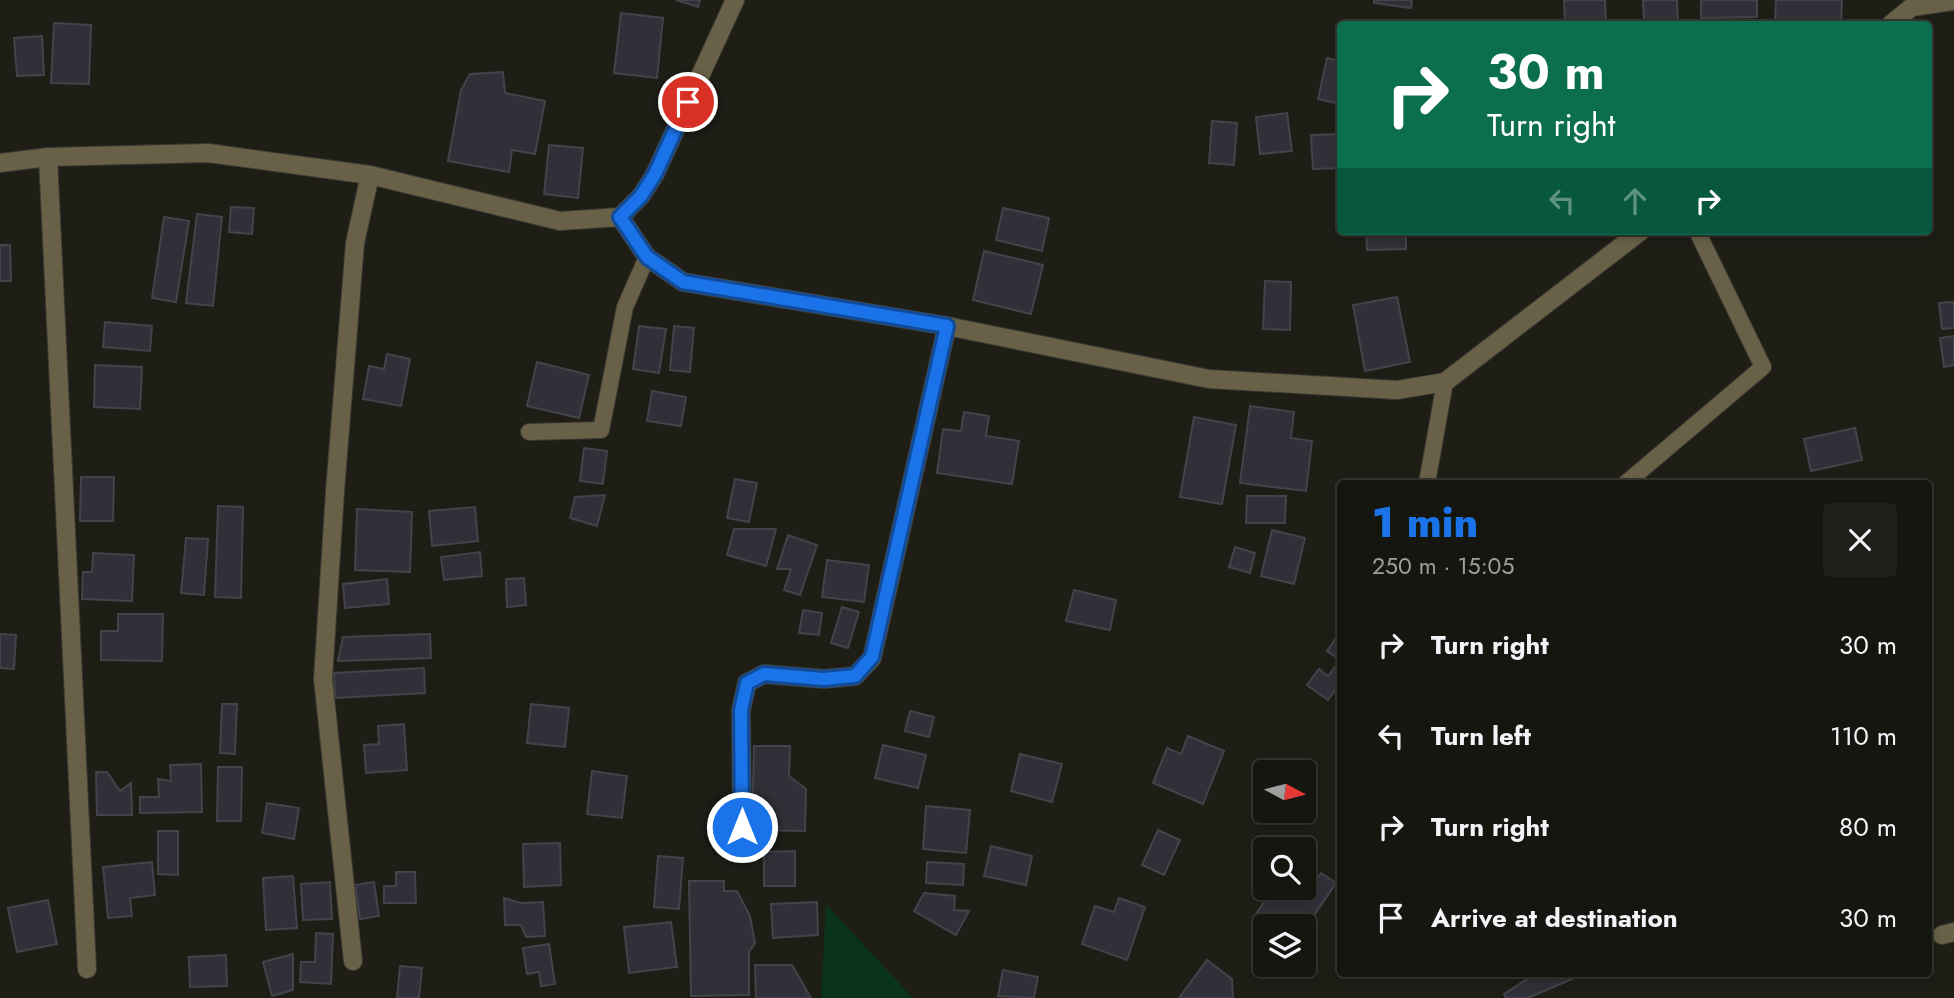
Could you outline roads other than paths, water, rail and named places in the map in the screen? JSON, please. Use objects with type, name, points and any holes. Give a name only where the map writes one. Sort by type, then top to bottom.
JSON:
[{"type":"street","points":[[0,163],[48,157],[208,153],[370,175],[560,221],[620,217],[641,196],[655,174],[736,0]]},
{"type":"street","points":[[1893,21],[1906,3],[1954,1]]},
{"type":"street","points":[[48,157],[87,970]]},
{"type":"street","points":[[353,961],[323,679],[355,243],[370,175]]},
{"type":"street","points":[[620,217],[647,257],[683,282],[947,326],[1209,379],[1397,390],[1445,382],[1636,235]]},
{"type":"street","points":[[742,827],[741,710],[747,683],[764,674],[824,679],[855,676],[872,657],[947,326]]},
{"type":"lane","points":[[1630,480],[1763,367],[1700,235]]},
{"type":"lane","points":[[529,432],[601,430],[625,307],[647,257]]},
{"type":"lane","points":[[1428,480],[1445,382]]}]
